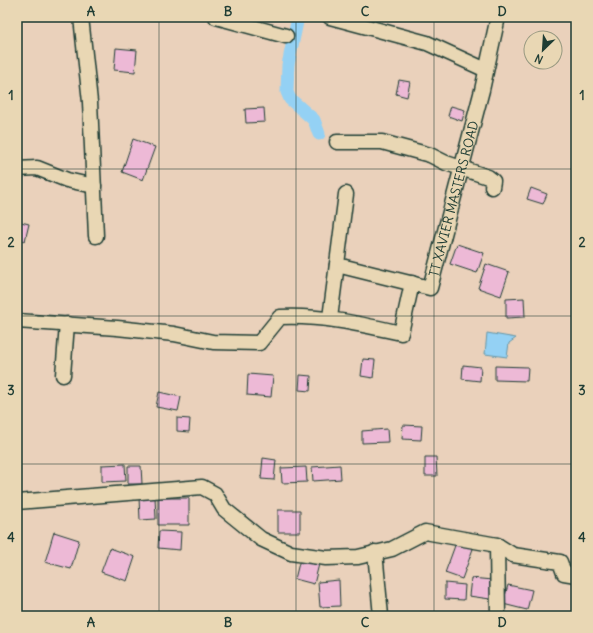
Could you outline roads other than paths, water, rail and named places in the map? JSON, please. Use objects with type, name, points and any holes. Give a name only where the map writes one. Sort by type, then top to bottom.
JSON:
[{"type":"street","points":[[81,17],[90,102],[96,236]]},
{"type":"street","points":[[216,17],[286,36]]},
{"type":"street","points":[[330,17],[427,43],[486,70]]},
{"type":"street","name":"TT XAVIER MASTERS ROAD","points":[[337,265],[430,288],[486,70],[498,17]]},
{"type":"street","points":[[338,142],[382,142],[430,155],[488,177],[493,181],[492,187]]},
{"type":"street","points":[[17,169],[38,168],[67,180],[94,186]]},
{"type":"street","points":[[330,318],[346,194]]},
{"type":"street","points":[[17,321],[174,334],[213,342],[259,343],[280,317],[300,316],[330,318],[401,333],[412,284]]},
{"type":"street","points":[[63,375],[67,324]]},
{"type":"street","points":[[17,502],[202,487],[215,494],[224,509],[261,539],[291,553],[326,558],[358,557],[392,549],[425,532],[497,545],[513,555],[560,562],[564,573],[576,575]]},
{"type":"street","points":[[497,545],[498,616]]},
{"type":"street","points":[[376,552],[381,616]]},
{"type":"water","points":[[487,333],[516,338],[509,343],[507,357],[485,354]]},
{"type":"waterway","points":[[298,17],[288,65],[287,92],[290,99],[314,120],[319,134]]}]
